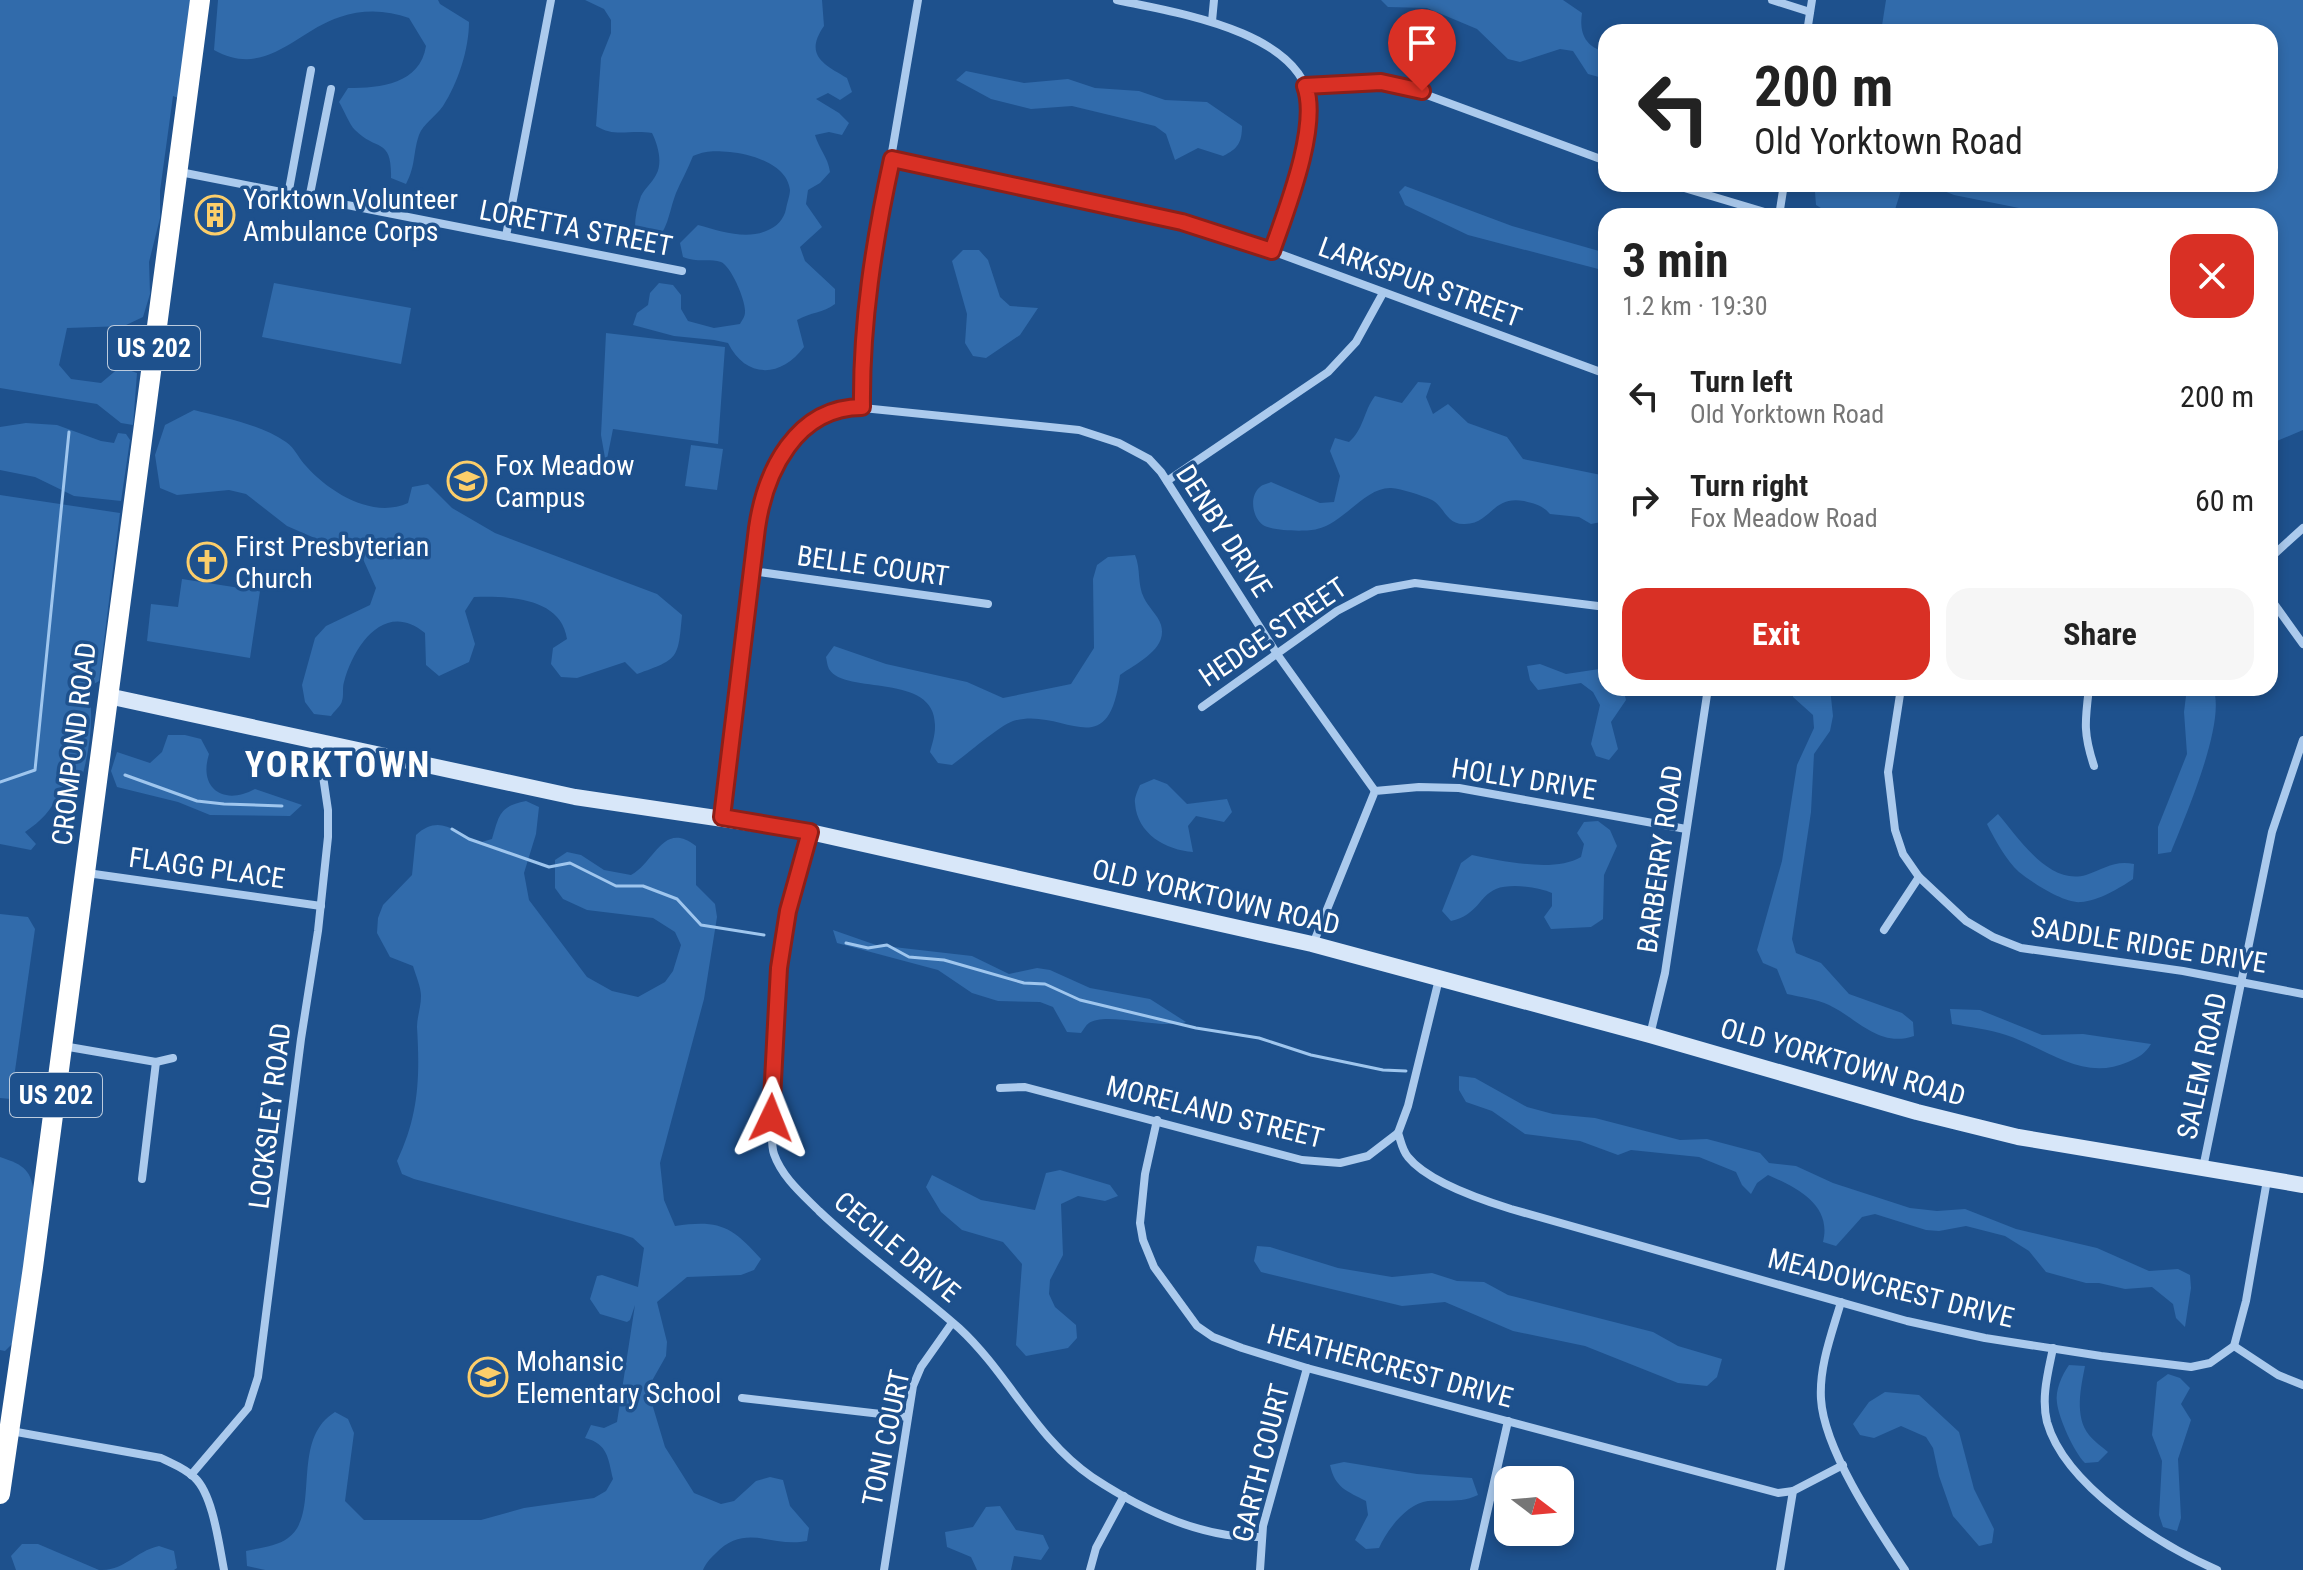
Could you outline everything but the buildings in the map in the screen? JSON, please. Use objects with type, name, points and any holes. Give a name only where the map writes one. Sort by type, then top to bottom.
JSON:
[{"type":"highway","name":"CROMPOND ROAD","points":[[0,1494],[86,873],[200,0]]},
{"type":"main road","name":"OLD YORKTOWN ROAD","points":[[108,696],[575,797],[810,832],[1312,944],[1650,1035],[1917,1112],[2018,1137],[2303,1185]]},
{"type":"street","points":[[506,236],[551,0]]},
{"type":"street","points":[[862,407],[861,360],[865,310],[918,0]]},
{"type":"street","points":[[1117,0],[1212,21],[1248,36],[1289,61],[1305,86],[1310,108],[1308,129],[1292,194],[1272,251]]},
{"type":"street","points":[[1212,21],[1214,0]]},
{"type":"street","points":[[1772,0],[1810,12]]},
{"type":"street","points":[[1808,24],[1812,0]]},
{"type":"street","points":[[288,195],[311,70]]},
{"type":"street","points":[[1305,86],[1397,84],[1598,158]]},
{"type":"street","points":[[309,199],[331,89]]},
{"type":"street","name":"LARKSPUR STREET","points":[[892,159],[1182,222],[1272,251],[1598,371]]},
{"type":"street","name":"LORETTA STREET","points":[[179,172],[682,271]]},
{"type":"street","points":[[1698,192],[1752,208]]},
{"type":"street","points":[[1167,481],[1328,372],[1356,342],[1383,293]]},
{"type":"street","name":"DENBY DRIVE","points":[[722,817],[759,515],[778,458],[786,446],[821,416],[853,407],[1039,424],[1101,435],[1149,459],[1167,481],[1277,654],[1375,791]]},
{"type":"street","points":[[2278,551],[2303,528]]},
{"type":"street","name":"BELLE COURT","points":[[752,571],[988,604]]},
{"type":"street","name":"HEDGE STREET","points":[[1202,707],[1337,611],[1377,590],[1405,584],[1467,588],[1598,606]]},
{"type":"street","points":[[2278,609],[2303,644]]},
{"type":"street","name":"BARBERRY ROAD","points":[[1650,1035],[1665,973],[1707,696]]},
{"type":"street","name":"SADDLE RIDGE DRIVE","points":[[1900,696],[1888,772],[1895,830],[1903,854],[1919,877],[1966,921],[1993,937],[2021,948],[2303,994]]},
{"type":"street","points":[[2088,696],[2084,727],[2094,766]]},
{"type":"street","name":"SALEM ROAD","points":[[2203,1168],[2272,832],[2303,740]]},
{"type":"street","name":"LOCKSLEY ROAD","points":[[191,1475],[248,1408],[254,1395],[321,906],[328,810],[318,741]]},
{"type":"street","name":"HOLLY DRIVE","points":[[1375,791],[1419,787],[1459,788],[1686,829]]},
{"type":"street","points":[[1312,944],[1375,791]]},
{"type":"street","name":"CECILE DRIVE","points":[[810,832],[788,911],[779,968],[771,1101],[774,1153],[787,1177],[851,1241],[952,1323],[991,1362],[1069,1460],[1124,1496],[1195,1528],[1239,1538],[1261,1537]]},
{"type":"street","name":"FLAGG PLACE","points":[[86,873],[321,906]]},
{"type":"street","points":[[1884,930],[1919,877]]},
{"type":"street","points":[[1398,1133],[1408,1106],[1439,979]]},
{"type":"street","points":[[62,1046],[156,1062],[173,1058]]},
{"type":"street","points":[[142,1179],[156,1062]]},
{"type":"street","name":"MORELAND STREET","points":[[1000,1088],[1025,1087],[1325,1164],[1368,1156],[1398,1133]]},
{"type":"street","name":"HEATHERCREST DRIVE","points":[[1157,1120],[1145,1174],[1140,1223],[1143,1240],[1154,1267],[1197,1326],[1213,1337],[1307,1368],[1778,1493],[1793,1491]]},
{"type":"street","name":"MEADOWCREST DRIVE","points":[[1398,1133],[1409,1159],[1474,1197],[1571,1227],[1923,1324],[2053,1348],[2191,1367],[2210,1363],[2234,1346]]},
{"type":"street","points":[[2267,1180],[2246,1301],[2234,1346],[2278,1375],[2303,1385]]},
{"type":"street","points":[[1841,1302],[1825,1358],[1821,1399],[1843,1465],[1905,1570]]},
{"type":"street","name":"TONI COURT","points":[[884,1570],[913,1386],[921,1367],[952,1323]]},
{"type":"street","points":[[2053,1348],[2044,1388],[2045,1409],[2048,1424],[2068,1461],[2096,1492],[2147,1534],[2217,1570]]},
{"type":"street","name":"GARTH COURT","points":[[1260,1570],[1261,1537],[1307,1368]]},
{"type":"street","points":[[742,1398],[907,1417]]},
{"type":"street","points":[[1474,1570],[1508,1421]]},
{"type":"street","points":[[11,1431],[161,1458],[191,1475],[205,1491],[224,1570]]},
{"type":"street","points":[[1780,1570],[1793,1491],[1843,1465]]},
{"type":"street","points":[[1090,1570],[1096,1548],[1124,1496]]},
{"type":"shaded area","points":[[0,0],[192,0],[178,98],[173,96],[160,191],[160,218],[149,262],[150,294],[143,317],[124,326],[67,328],[59,365],[71,379],[101,383],[120,367],[137,373],[133,425],[121,423],[97,404],[0,388]]},
{"type":"shaded area","points":[[218,0],[438,0],[469,22],[465,54],[458,76],[443,106],[421,131],[406,184],[391,178],[386,151],[355,130],[339,102],[348,88],[386,85],[416,69],[426,46],[409,18],[392,13],[349,14],[324,24],[280,50],[249,59],[214,50]]},
{"type":"shaded area","points":[[585,0],[822,0],[824,26],[818,36],[816,52],[824,63],[847,78],[852,92],[840,100],[828,93],[816,99],[849,123],[842,135],[829,132],[815,135],[830,172],[808,190],[806,204],[822,227],[800,247],[805,261],[835,289],[835,304],[797,320],[804,347],[785,365],[775,369],[754,368],[735,355],[728,343],[674,336],[633,325],[637,313],[648,305],[650,293],[659,283],[673,285],[681,295],[681,309],[688,321],[714,328],[740,324],[745,307],[729,270],[721,262],[683,257],[680,243],[698,225],[741,235],[758,234],[770,229],[784,216],[790,190],[782,173],[757,158],[712,151],[698,154],[693,156],[678,188],[661,234],[651,246],[637,246],[637,208],[658,170],[658,148],[652,133],[616,132],[596,126],[601,58],[611,33],[611,20],[604,9]]},
{"type":"shaded area","points":[[1381,0],[1563,0],[1582,13],[1585,38],[1598,50],[1598,77],[1588,74],[1573,51],[1560,49],[1520,62],[1508,59],[1477,29],[1427,8],[1388,7]]},
{"type":"shaded area","points":[[1886,0],[2303,0],[2303,430],[2278,441],[2278,208],[2019,208],[1946,192],[2278,192],[2278,24],[1882,24]]},
{"type":"shaded area","points":[[966,71],[1024,83],[1068,79],[1095,88],[1139,91],[1165,100],[1207,102],[1242,126],[1241,136],[1236,148],[1223,156],[1198,148],[1175,160],[1166,134],[1155,126],[1072,106],[1031,109],[991,99],[956,80]]},
{"type":"shaded area","points":[[1405,186],[1512,226],[1598,251],[1598,269],[1468,235],[1405,205],[1399,192]]},
{"type":"shaded area","points":[[1815,192],[1900,192],[1896,208],[1821,208],[1816,205]]},
{"type":"shaded area","points":[[963,250],[979,250],[988,260],[1000,297],[1010,306],[1038,308],[1020,335],[986,358],[973,356],[965,343],[967,314],[952,261]]},
{"type":"shaded area","points":[[274,283],[411,308],[401,364],[262,337]]},
{"type":"shaded area","points":[[606,333],[725,347],[718,444],[613,429],[605,458],[601,435]]},
{"type":"shaded area","points":[[1418,382],[1431,383],[1426,397],[1433,414],[1448,404],[1468,423],[1507,437],[1523,459],[1598,474],[1598,523],[1591,524],[1579,517],[1550,514],[1535,504],[1513,500],[1498,506],[1481,520],[1459,524],[1432,500],[1391,488],[1372,493],[1327,526],[1317,529],[1281,530],[1267,527],[1259,521],[1253,506],[1254,496],[1261,486],[1271,482],[1320,503],[1334,502],[1340,476],[1330,451],[1335,438],[1349,442],[1354,437],[1375,396],[1402,403]]},
{"type":"shaded area","points":[[194,410],[242,422],[276,436],[289,444],[316,476],[353,501],[381,508],[395,507],[408,503],[412,487],[428,484],[452,508],[495,533],[657,594],[682,615],[674,655],[661,665],[637,674],[625,662],[577,678],[561,677],[551,664],[553,648],[567,639],[563,625],[555,615],[531,602],[502,597],[474,597],[465,611],[475,644],[469,662],[439,676],[426,665],[425,633],[410,624],[384,624],[373,631],[355,654],[344,682],[339,707],[331,716],[314,714],[305,702],[302,685],[315,638],[326,626],[370,605],[376,588],[363,559],[287,526],[246,494],[229,490],[177,495],[160,488],[155,455],[165,425]]},
{"type":"shaded area","points":[[26,423],[57,425],[114,443],[118,433],[126,434],[130,440],[121,501],[74,496],[35,477],[0,470],[0,427]]},
{"type":"shaded area","points":[[691,445],[723,449],[717,490],[685,486]]},
{"type":"shaded area","points":[[0,495],[120,513],[99,681],[77,694],[90,696],[91,709],[83,773],[75,799],[59,792],[45,815],[25,832],[36,844],[31,850],[0,844]]},
{"type":"shaded area","points":[[1135,555],[1142,593],[1160,621],[1162,634],[1150,654],[1120,675],[1114,703],[1105,719],[1094,726],[1081,727],[1032,719],[1013,721],[952,765],[938,763],[930,752],[935,727],[932,710],[922,698],[907,691],[853,682],[838,677],[828,668],[826,657],[834,646],[886,664],[967,682],[1003,698],[1071,684],[1094,648],[1093,579],[1097,565],[1108,557]]},
{"type":"shaded area","points":[[182,579],[260,591],[250,658],[147,641],[151,604],[178,607]]},
{"type":"shaded area","points":[[1540,664],[1566,674],[1598,669],[1598,696],[1625,696],[1626,700],[1611,722],[1618,749],[1609,760],[1596,756],[1591,744],[1600,705],[1593,692],[1581,683],[1538,690],[1530,680],[1527,666]]},
{"type":"shaded area","points":[[1831,696],[1833,716],[1830,731],[1814,754],[1811,812],[1792,939],[1796,953],[1821,963],[1849,994],[1902,1013],[1913,1022],[1914,1036],[1901,1039],[1879,1035],[1829,1005],[1787,994],[1777,969],[1763,963],[1757,950],[1782,861],[1797,765],[1814,728],[1813,715],[1793,697]]},
{"type":"shaded area","points":[[2186,696],[2215,696],[2210,745],[2194,793],[2171,852],[2158,854],[2158,827],[2187,754]]},
{"type":"shaded area","points":[[168,735],[201,739],[209,754],[207,777],[216,791],[233,796],[255,789],[302,805],[290,816],[210,815],[178,802],[117,787],[111,771],[117,752],[150,763],[162,752]]},
{"type":"shaded area","points":[[1154,779],[1167,784],[1187,804],[1227,799],[1232,812],[1224,822],[1196,816],[1188,826],[1193,852],[1163,844],[1147,832],[1137,814],[1135,799],[1140,785]]},
{"type":"shaded area","points":[[526,801],[539,807],[536,834],[524,873],[529,900],[587,977],[612,991],[638,997],[665,982],[673,971],[681,945],[675,932],[653,918],[587,910],[563,899],[555,888],[555,860],[567,852],[581,855],[604,870],[631,875],[667,840],[685,839],[696,846],[696,885],[715,904],[717,917],[704,999],[660,1163],[664,1200],[675,1226],[702,1224],[723,1228],[741,1239],[761,1259],[754,1270],[741,1275],[687,1277],[657,1302],[667,1342],[666,1356],[653,1379],[653,1407],[665,1447],[694,1493],[721,1504],[734,1501],[756,1481],[770,1477],[783,1480],[790,1506],[809,1528],[807,1541],[737,1539],[715,1554],[703,1570],[265,1570],[247,1566],[246,1551],[279,1543],[298,1527],[306,1495],[313,1440],[321,1424],[335,1412],[348,1419],[354,1433],[345,1501],[364,1520],[481,1520],[524,1508],[594,1498],[606,1491],[613,1479],[603,1448],[585,1438],[591,1425],[604,1428],[617,1422],[635,1305],[627,1322],[600,1314],[590,1299],[597,1276],[638,1287],[644,1248],[633,1238],[621,1234],[414,1179],[402,1174],[397,1161],[414,1112],[421,993],[413,966],[390,957],[377,933],[378,918],[383,905],[412,875],[416,835],[439,825],[478,843],[492,839],[505,809]]},
{"type":"shaded area","points":[[1998,814],[2025,847],[2047,867],[2072,877],[2127,863],[2134,864],[2133,879],[2108,894],[2088,901],[2074,902],[2058,896],[2024,876],[2005,856],[1987,824]]},
{"type":"shaded area","points":[[1598,821],[1610,830],[1617,846],[1604,875],[1603,919],[1591,927],[1551,929],[1544,917],[1552,906],[1552,893],[1524,886],[1496,889],[1473,910],[1451,921],[1442,911],[1461,863],[1472,855],[1528,864],[1570,862],[1581,857],[1584,844],[1577,833],[1584,822]]},
{"type":"shaded area","points":[[0,914],[28,917],[35,929],[11,1099],[0,1098]]},
{"type":"shaded area","points":[[833,930],[876,945],[972,956],[1009,974],[1037,968],[1050,970],[1090,988],[1150,999],[1186,1022],[1163,1024],[1108,1019],[1089,1023],[1081,1033],[1067,1032],[1053,1007],[1040,1002],[998,1001],[972,993],[938,970],[837,943]]},
{"type":"shaded area","points":[[1950,1009],[1980,1010],[2042,1035],[2083,1034],[2151,1044],[2139,1057],[2128,1062],[2112,1067],[2081,1066],[2006,1035],[1952,1024]]},
{"type":"shaded area","points":[[1459,1076],[1475,1078],[1527,1107],[1553,1114],[1595,1118],[1680,1140],[1707,1139],[1760,1153],[1769,1163],[1796,1166],[1833,1183],[1910,1208],[1937,1211],[1965,1209],[2016,1229],[2097,1248],[2149,1271],[2178,1269],[2190,1275],[2185,1327],[2176,1318],[2173,1304],[2152,1287],[2125,1289],[2046,1272],[2029,1251],[2005,1236],[1966,1226],[1926,1230],[1875,1214],[1862,1217],[1836,1246],[1823,1242],[1824,1229],[1817,1208],[1801,1192],[1779,1180],[1768,1175],[1757,1183],[1751,1194],[1736,1172],[1699,1157],[1631,1150],[1618,1155],[1580,1141],[1525,1134],[1492,1111],[1466,1102],[1459,1090]]},
{"type":"shaded area","points":[[0,1157],[15,1163],[29,1174],[34,1196],[12,1344],[5,1351],[0,1350]]},
{"type":"shaded area","points":[[1060,1170],[1110,1185],[1118,1196],[1105,1201],[1078,1196],[1061,1204],[1063,1255],[1050,1280],[1049,1294],[1055,1307],[1076,1325],[1077,1338],[1068,1348],[1026,1356],[1016,1345],[1022,1264],[1003,1242],[962,1230],[941,1212],[926,1187],[932,1175],[981,1200],[1035,1210],[1046,1173]]},
{"type":"shaded area","points":[[1257,1246],[1270,1247],[1338,1268],[1392,1277],[1432,1273],[1457,1281],[1484,1282],[1508,1295],[1653,1332],[1678,1346],[1722,1359],[1717,1377],[1707,1386],[1678,1383],[1585,1346],[1513,1331],[1445,1302],[1402,1306],[1261,1272],[1254,1261]]},
{"type":"shaded area","points":[[2069,1365],[2085,1366],[2081,1419],[2089,1435],[2108,1452],[2098,1462],[2085,1463],[2061,1418],[2057,1393]]},
{"type":"shaded area","points":[[2168,1374],[2180,1378],[2190,1388],[2181,1404],[2191,1420],[2178,1459],[2181,1518],[2177,1531],[2163,1527],[2159,1515],[2162,1461],[2152,1435],[2157,1382]]},
{"type":"shaded area","points":[[1885,1392],[1919,1395],[1959,1432],[1974,1489],[1994,1529],[1992,1543],[1979,1546],[1953,1516],[1933,1448],[1926,1437],[1901,1426],[1874,1438],[1860,1435],[1853,1424],[1869,1402]]},
{"type":"shaded area","points":[[1344,1462],[1417,1474],[1472,1478],[1478,1495],[1420,1503],[1399,1518],[1379,1548],[1366,1549],[1355,1540],[1368,1515],[1366,1501],[1339,1484],[1332,1473],[1330,1465]]},
{"type":"shaded area","points":[[1000,1506],[1016,1530],[1043,1535],[1049,1548],[1041,1560],[1014,1556],[1011,1570],[977,1570],[971,1557],[947,1547],[945,1532],[973,1527],[986,1507]]},
{"type":"shaded area","points":[[22,1544],[38,1544],[99,1570],[16,1570],[11,1556]]},
{"type":"shaded area","points":[[159,1546],[174,1551],[177,1568],[102,1570],[118,1567]]},
{"type":"waterway","points":[[0,782],[35,770],[69,432]]},
{"type":"waterway","points":[[125,775],[197,801],[282,806]]},
{"type":"waterway","points":[[452,829],[469,839],[549,867],[570,863],[616,886],[643,886],[677,899],[701,925],[764,935]]},
{"type":"waterway","points":[[846,943],[868,948],[887,945],[909,957],[944,960],[1024,983],[1045,984],[1080,1000],[1196,1028],[1259,1038],[1311,1055],[1383,1070],[1406,1071]]},
{"type":"place","name":"Yorktown Volunteer Ambulance Corps","points":[[215,215]]},
{"type":"place","name":"Fox Meadow Campus","points":[[467,481]]},
{"type":"place","name":"First Presbyterian Church","points":[[207,562]]},
{"type":"place","name":"Mohansic Elementary School","points":[[488,1377]]},
{"type":"district","name":"YORKTOWN","points":[[338,765]]},
{"type":"route","points":[[771,1118],[779,968],[788,911],[810,832],[722,817],[757,528],[769,482],[786,446],[821,416],[862,407],[861,360],[865,310],[879,217],[892,159],[1182,222],[1272,251],[1292,194],[1308,129],[1310,108],[1305,86],[1381,82],[1422,91]]}]
